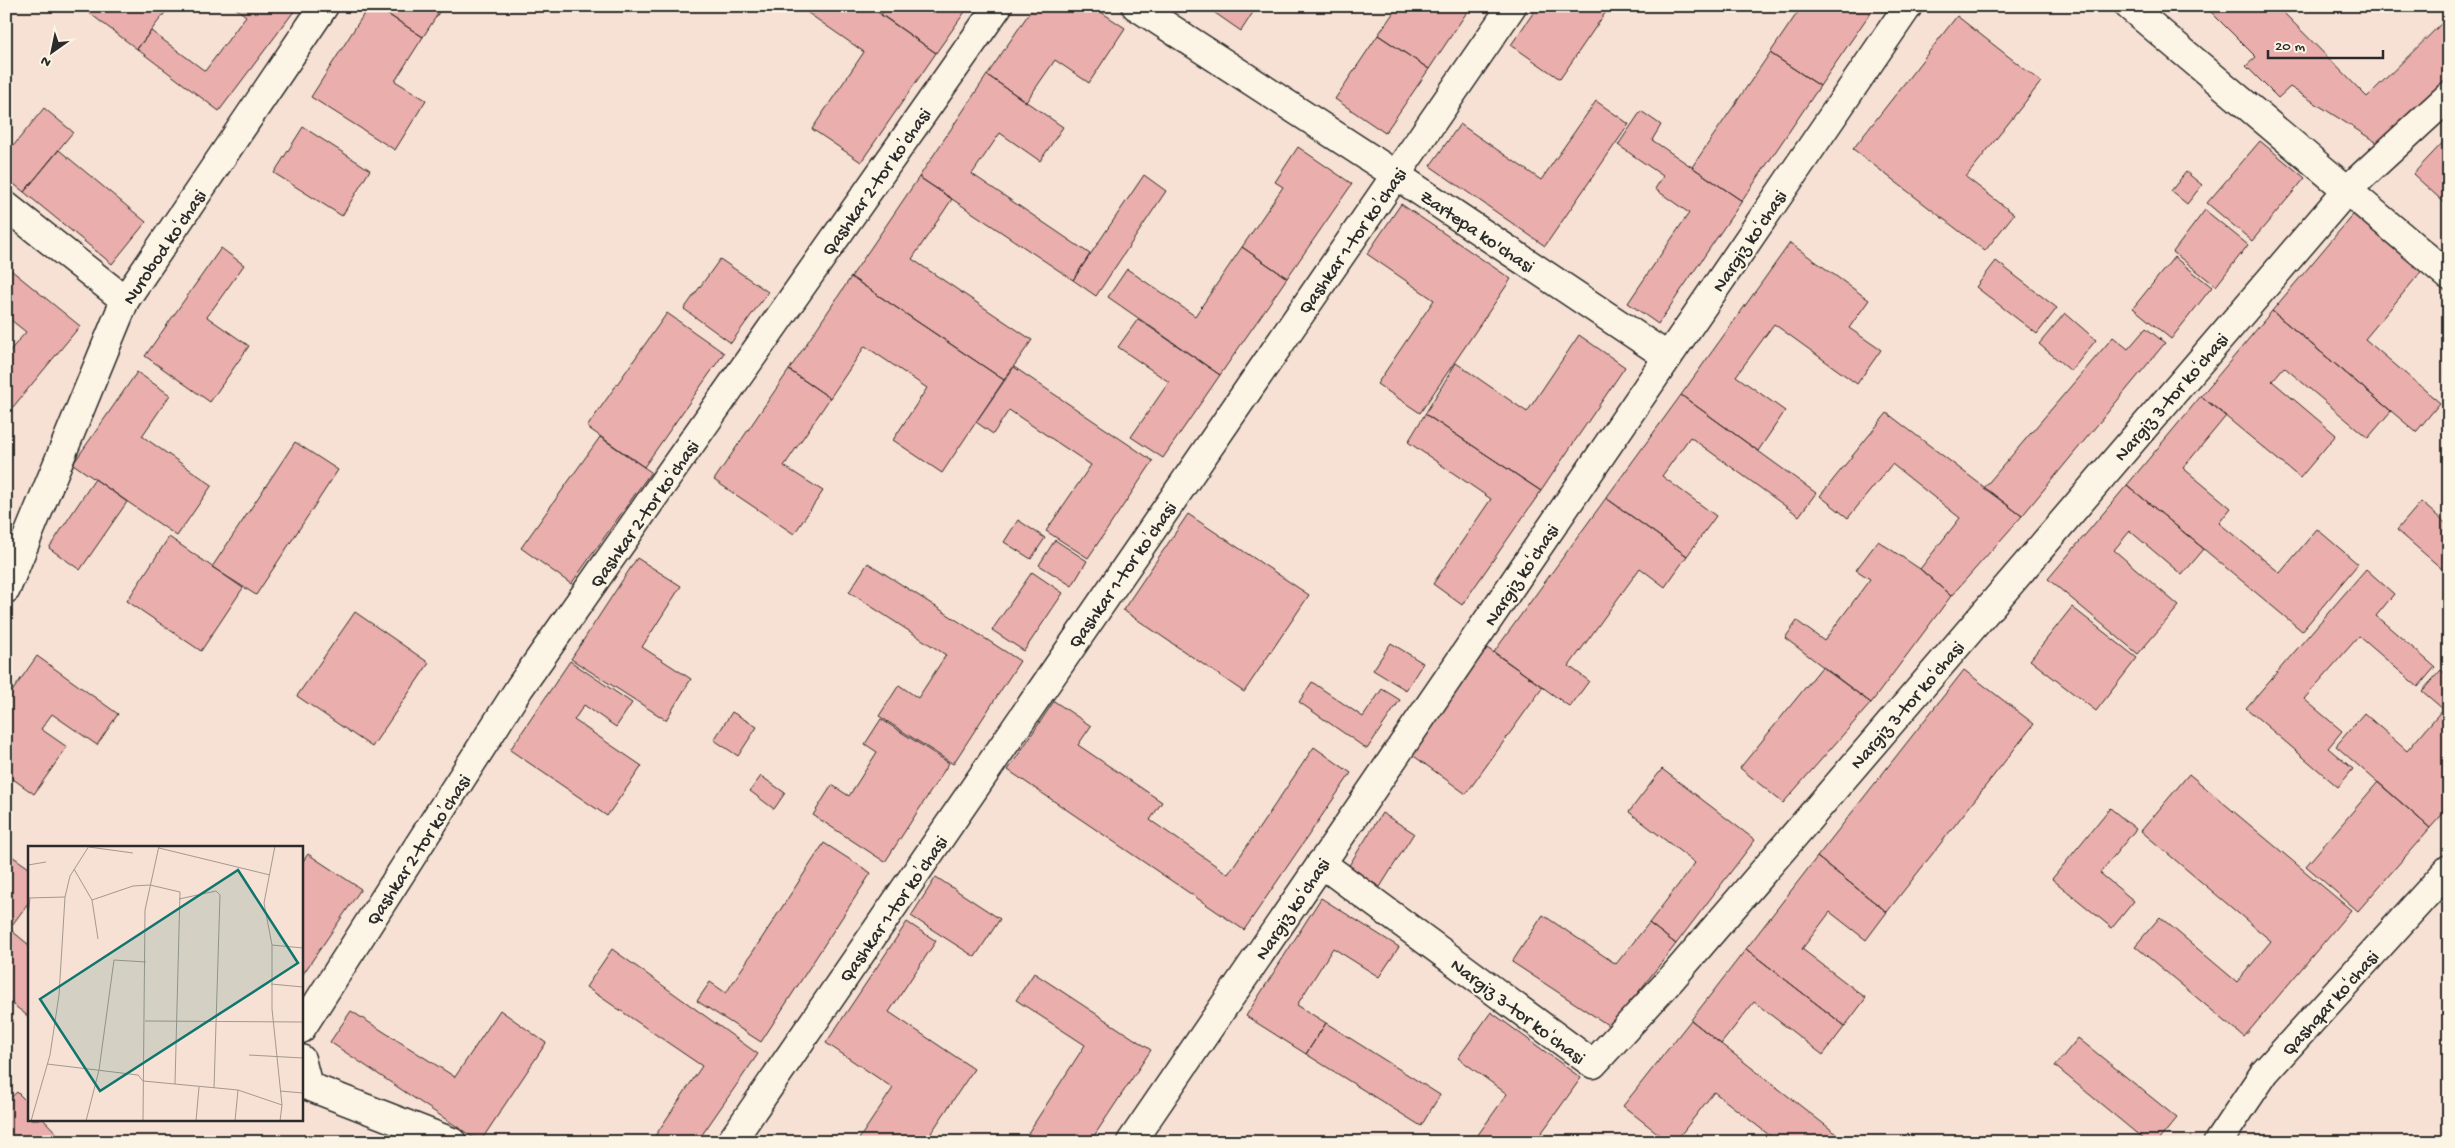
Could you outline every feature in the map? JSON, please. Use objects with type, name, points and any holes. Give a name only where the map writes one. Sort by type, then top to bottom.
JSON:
[{"type":"street","name":"Nurobod koʻchasi","points":[[6,589],[125,300],[324,6]]},
{"type":"street","name":"Qashkar 2-tor koʼchasi","points":[[302,1027],[520,687],[998,6]]},
{"type":"street","name":"Zartepa ko'chasi","points":[[1136,6],[1396,174],[1668,357]]},
{"type":"street","name":"Qashkar 1-tor koʼchasi","points":[[731,1142],[1512,6]]},
{"type":"street","name":"Nargiz koʻchasi","points":[[1131,1142],[1908,6]]},
{"type":"street","points":[[2129,6],[2449,276]]},
{"type":"street","name":"Nargiz 3-tor koʻchasi","points":[[1321,863],[1592,1064],[1679,969],[2347,190],[2449,96]]},
{"type":"street","points":[[6,206],[125,300]]},
{"type":"street","name":"Qashqar koʻchasi","points":[[2218,1142],[2265,1072],[2449,869]]},
{"type":"street","points":[[302,1063],[308,1086],[452,1142]]},
{"type":"building","points":[[80,6],[170,6],[137,49]]},
{"type":"building","points":[[233,6],[298,6],[219,111],[137,49],[151,31],[205,71],[246,16]]},
{"type":"building","points":[[369,6],[375,6],[423,37],[395,81],[426,100],[395,150],[311,97]]},
{"type":"building","points":[[375,6],[443,6],[423,37]]},
{"type":"building","points":[[798,6],[869,6],[936,53],[861,162],[812,129],[864,52]]},
{"type":"building","points":[[887,6],[969,6],[936,53],[881,15]]},
{"type":"building","points":[[1034,6],[1092,6],[1125,28],[1089,83],[1055,60],[1026,102],[987,75]]},
{"type":"building","points":[[1205,6],[1257,6],[1241,31]]},
{"type":"building","points":[[1398,6],[1471,6],[1429,69],[1378,35]]},
{"type":"building","points":[[1538,6],[1610,6],[1560,79],[1511,45]]},
{"type":"building","points":[[1802,6],[1875,6],[1820,86],[1770,53]]},
{"type":"building","points":[[2213,6],[2277,6],[2367,97],[2449,16],[2449,77],[2379,144],[2290,87],[2278,98],[2246,66],[2256,57],[2209,10]]},
{"type":"building","points":[[1957,16],[2041,82],[1966,177],[2014,214],[1985,251],[1853,149]]},
{"type":"building","points":[[1378,35],[1429,69],[1385,133],[1335,99]]},
{"type":"building","points":[[1770,53],[1820,86],[1742,201],[1692,167]]},
{"type":"building","points":[[987,75],[1063,127],[1040,161],[1000,133],[972,174],[1090,254],[1073,280],[919,177]]},
{"type":"building","points":[[1596,101],[1629,124],[1545,246],[1430,166],[1460,124],[1541,180]]},
{"type":"building","points":[[44,108],[73,132],[24,192],[6,178],[6,139],[14,145]]},
{"type":"building","points":[[1641,111],[1661,125],[1652,140],[1742,201],[1658,324],[1628,303],[1689,213],[1655,189],[1663,176],[1618,145]]},
{"type":"building","points":[[303,127],[370,170],[342,216],[274,173]]},
{"type":"building","points":[[2449,136],[2449,207],[2413,174]]},
{"type":"building","points":[[2260,141],[2305,178],[2252,241],[2207,203]]},
{"type":"building","points":[[1298,147],[1352,184],[1287,278],[1242,247],[1283,187],[1275,182]]},
{"type":"building","points":[[59,150],[146,222],[112,264],[24,192]]},
{"type":"building","points":[[2186,172],[2202,185],[2187,204],[2171,191]]},
{"type":"building","points":[[1144,175],[1166,191],[1096,296],[1073,280]]},
{"type":"building","points":[[919,177],[952,199],[912,259],[1032,340],[1004,380],[851,277]]},
{"type":"building","points":[[1401,204],[1511,279],[1420,413],[1377,384],[1434,300],[1367,254]]},
{"type":"building","points":[[2205,210],[2248,245],[2216,286],[2173,252]]},
{"type":"building","points":[[2356,211],[2425,267],[2365,339],[2440,403],[2416,432],[2272,311]]},
{"type":"building","points":[[1790,243],[1869,300],[1849,328],[1881,350],[1857,384],[1774,324],[1736,376],[1785,411],[1758,451],[1681,395]]},
{"type":"building","points":[[1242,247],[1287,278],[1220,375],[1108,297],[1127,269],[1195,316]]},
{"type":"building","points":[[221,248],[244,265],[207,317],[249,346],[210,402],[145,356]]},
{"type":"building","points":[[2174,257],[2212,287],[2171,339],[2133,308]]},
{"type":"building","points":[[720,259],[768,292],[731,343],[684,309]]},
{"type":"building","points":[[1996,261],[2057,308],[2037,334],[1976,287]]},
{"type":"building","points":[[6,266],[80,326],[13,407],[6,402],[6,355],[26,332],[6,316]]},
{"type":"building","points":[[851,277],[1004,380],[942,473],[893,440],[927,388],[865,346],[830,398],[789,370]]},
{"type":"building","points":[[2272,311],[2391,411],[2368,438],[2284,367],[2272,381],[2336,435],[2300,478],[2201,396]]},
{"type":"building","points":[[667,313],[724,353],[644,467],[587,427]]},
{"type":"building","points":[[2065,313],[2096,340],[2071,371],[2039,344]]},
{"type":"building","points":[[1138,319],[1220,375],[1163,458],[1131,437],[1169,382],[1118,347]]},
{"type":"building","points":[[2146,328],[2165,343],[2022,516],[1984,488],[2113,337],[2128,349]]},
{"type":"building","points":[[1579,335],[1625,367],[1541,491],[1425,414],[1456,363],[1527,412]]},
{"type":"building","points":[[1014,367],[1153,461],[1088,558],[1046,531],[1091,465],[1009,410],[993,434],[976,422]]},
{"type":"building","points":[[789,370],[830,398],[784,466],[823,491],[794,534],[714,480]]},
{"type":"building","points":[[137,372],[170,395],[142,436],[212,485],[177,536],[73,464]]},
{"type":"building","points":[[1681,395],[1816,493],[1799,516],[1690,437],[1662,476],[1716,516],[1687,556],[1606,498]]},
{"type":"building","points":[[2201,396],[2226,416],[2183,468],[2231,508],[2219,523],[2280,573],[2317,529],[2358,564],[2302,631],[2127,485]]},
{"type":"building","points":[[1887,413],[2022,516],[1951,596],[1920,569],[1960,518],[1892,464],[1848,518],[1820,496]]},
{"type":"building","points":[[1425,414],[1541,491],[1462,605],[1433,584],[1491,499],[1408,442]]},
{"type":"building","points":[[600,437],[651,472],[571,584],[521,548]]},
{"type":"building","points":[[295,442],[338,470],[256,595],[212,567]]},
{"type":"building","points":[[95,479],[127,502],[80,570],[49,548]]},
{"type":"building","points":[[2127,485],[2204,549],[2182,575],[2130,531],[2114,550],[2179,606],[2138,654],[2048,579]]},
{"type":"building","points":[[1606,498],[1687,556],[1665,587],[1640,568],[1569,666],[1589,681],[1570,707],[1494,652]]},
{"type":"building","points":[[2421,502],[2449,526],[2449,575],[2397,530]]},
{"type":"building","points":[[1188,514],[1309,595],[1244,692],[1123,610]]},
{"type":"building","points":[[1018,520],[1045,538],[1031,559],[1004,542]]},
{"type":"building","points":[[169,537],[243,588],[201,651],[127,601]]},
{"type":"building","points":[[1055,540],[1087,561],[1072,586],[1039,565]]},
{"type":"building","points":[[1878,541],[1920,569],[1951,596],[1871,703],[1785,638],[1797,621],[1824,641],[1870,579],[1856,570]]},
{"type":"building","points":[[637,558],[681,586],[642,647],[691,679],[666,720],[571,659]]},
{"type":"building","points":[[868,563],[1020,661],[953,764],[879,716],[899,685],[918,698],[946,655],[849,592]]},
{"type":"building","points":[[2366,569],[2394,594],[2376,616],[2435,667],[2418,687],[2359,636],[2304,699],[2342,731],[2328,748],[2353,769],[2338,787],[2246,708]]},
{"type":"building","points":[[1032,572],[1063,593],[1024,651],[992,630]]},
{"type":"building","points":[[2072,607],[2137,658],[2096,711],[2030,660]]},
{"type":"building","points":[[355,612],[429,663],[372,747],[297,696]]},
{"type":"building","points":[[1391,643],[1423,663],[1406,690],[1373,670]]},
{"type":"building","points":[[1487,648],[1543,687],[1466,794],[1411,754]]},
{"type":"building","points":[[37,656],[118,714],[97,745],[52,714],[41,729],[67,747],[34,794],[6,774],[6,700]]},
{"type":"building","points":[[570,661],[632,703],[616,727],[584,705],[574,720],[642,766],[607,816],[510,750]]},
{"type":"building","points":[[1822,667],[1871,703],[1783,803],[1740,768]]},
{"type":"building","points":[[1964,670],[2034,724],[1887,912],[1817,857]]},
{"type":"building","points":[[2441,670],[2449,677],[2449,807],[2430,828],[2336,746],[2364,713],[2407,751],[2443,709],[2422,691]]},
{"type":"building","points":[[1312,682],[1363,717],[1382,689],[1400,700],[1367,749],[1299,702]]},
{"type":"building","points":[[1054,701],[1091,726],[1078,745],[1162,802],[1150,820],[1228,874],[1314,747],[1351,773],[1244,930],[1008,770]]},
{"type":"building","points":[[732,712],[757,727],[738,756],[714,740]]},
{"type":"building","points":[[881,719],[949,763],[885,862],[813,815],[832,785],[849,796],[877,752],[865,744]]},
{"type":"building","points":[[1662,769],[1755,840],[1676,944],[1649,923],[1695,863],[1629,812]]},
{"type":"building","points":[[2189,774],[2351,910],[2244,1037],[2135,946],[2160,917],[2237,982],[2271,941],[2141,831]]},
{"type":"building","points":[[761,776],[785,793],[774,809],[750,791]]},
{"type":"building","points":[[2378,782],[2430,828],[2358,911],[2306,866]]},
{"type":"building","points":[[2110,808],[2136,829],[2100,873],[2134,901],[2112,928],[2052,879]]},
{"type":"building","points":[[1382,813],[1414,833],[1380,887],[1348,867]]},
{"type":"building","points":[[824,843],[871,873],[761,1042],[697,1001],[710,982],[726,993]]},
{"type":"building","points":[[6,852],[28,867],[28,903],[12,925],[6,921]]},
{"type":"building","points":[[308,854],[361,889],[302,976],[302,863]]},
{"type":"building","points":[[1817,857],[1887,912],[1866,940],[1830,912],[1802,949],[1866,998],[1845,1026],[1746,949]]},
{"type":"building","points":[[936,877],[1000,919],[975,957],[911,916]]},
{"type":"building","points":[[1321,898],[1399,947],[1379,977],[1333,948],[1297,1005],[1326,1023],[1306,1054],[1246,1016]]},
{"type":"building","points":[[1543,915],[1616,964],[1649,923],[1676,944],[1611,1027],[1512,962]]},
{"type":"building","points":[[907,922],[936,941],[889,1012],[974,1069],[925,1142],[864,1142],[859,1139],[893,1088],[826,1043]]},
{"type":"building","points":[[6,926],[28,944],[28,1016],[6,999]]},
{"type":"building","points":[[612,949],[758,1054],[697,1142],[651,1142],[702,1066],[586,987]]},
{"type":"building","points":[[1746,949],[1845,1026],[1823,1055],[1754,1002],[1721,1044],[1691,1020]]},
{"type":"building","points":[[1034,973],[1151,1050],[1090,1142],[1042,1142],[1028,1133],[1085,1045],[1016,1000]]},
{"type":"building","points":[[500,1010],[546,1043],[480,1142],[330,1042],[351,1011],[455,1077]]},
{"type":"building","points":[[1491,1012],[1581,1078],[1535,1142],[1479,1142],[1475,1139],[1507,1094],[1458,1058]]},
{"type":"building","points":[[1691,1020],[1847,1142],[1778,1142],[1714,1092],[1675,1142],[1669,1142],[1623,1106]]},
{"type":"building","points":[[1326,1023],[1440,1095],[1421,1126],[1306,1054]]},
{"type":"building","points":[[2078,1038],[2177,1118],[2157,1142],[2147,1142],[2055,1066]]},
{"type":"building","points":[[17,1092],[28,1103],[28,1120],[44,1120],[65,1142],[6,1142],[6,1102]]}]
